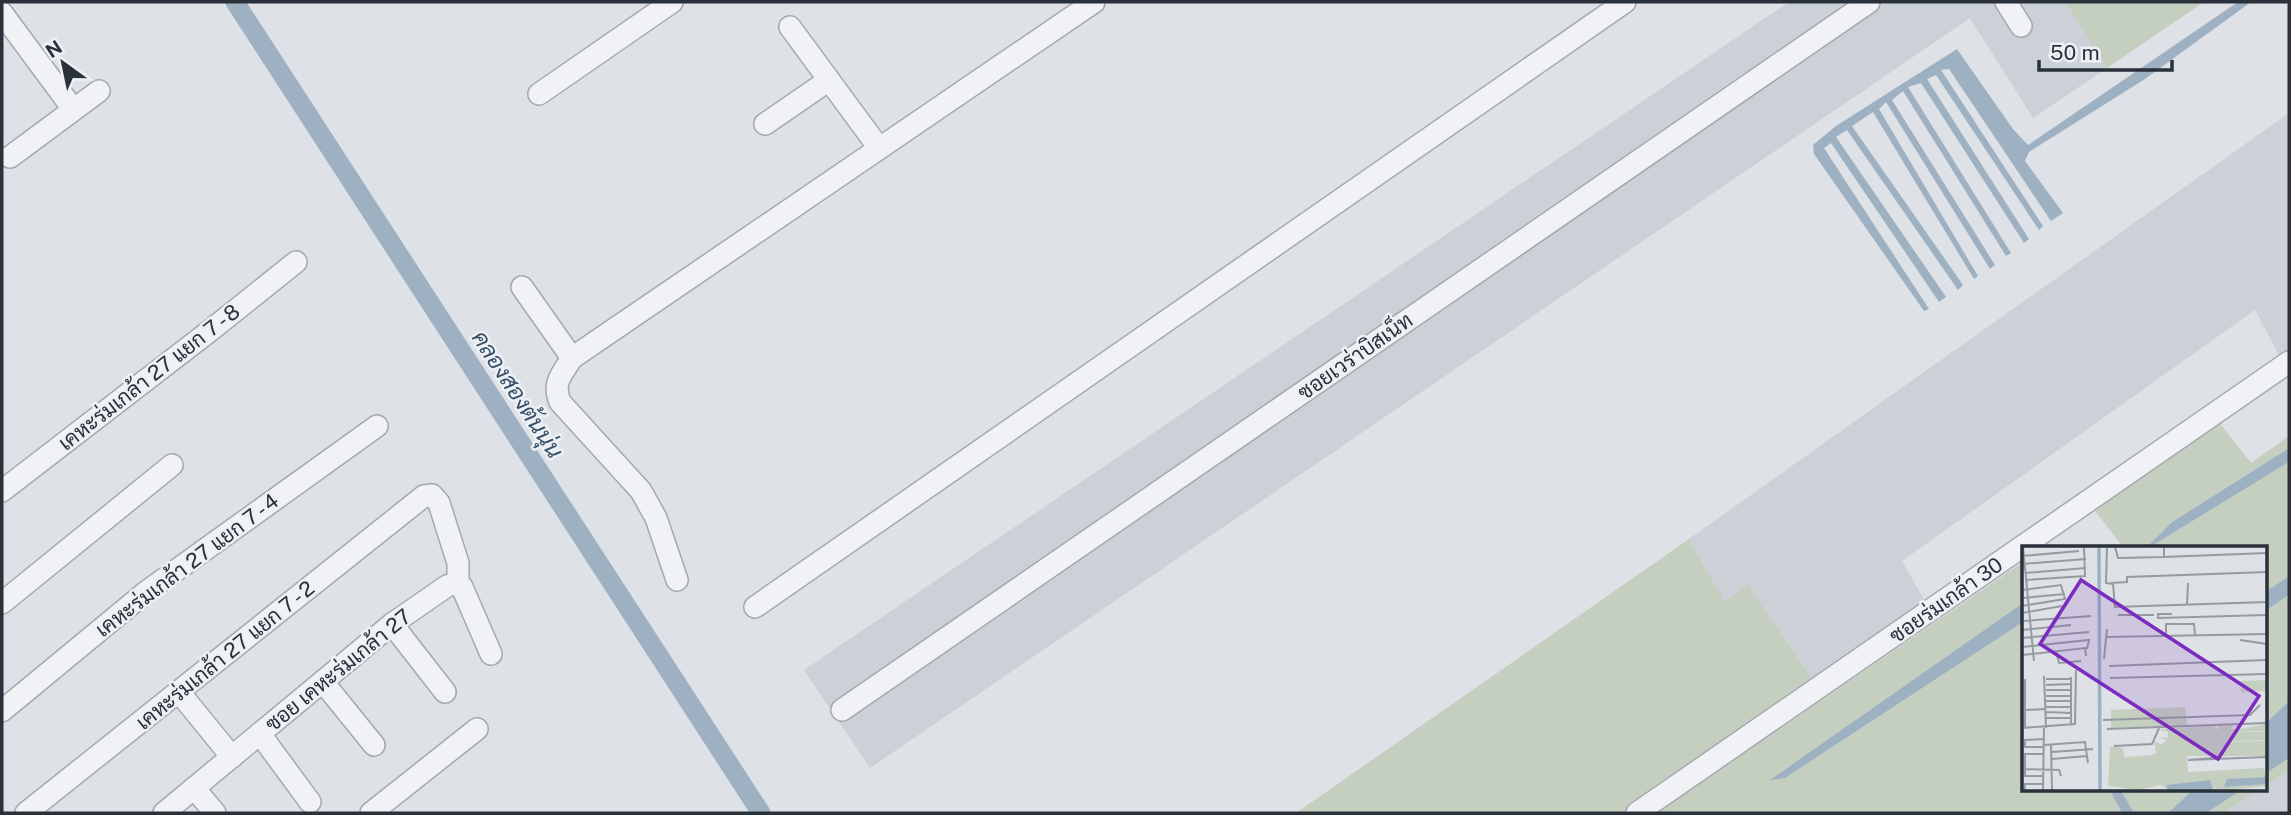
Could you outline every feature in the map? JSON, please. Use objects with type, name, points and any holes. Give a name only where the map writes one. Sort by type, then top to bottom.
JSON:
[{"type":"street","points":[[539,94],[672,2]]},
{"type":"street","points":[[677,580],[656,518],[641,491],[606,449],[560,402],[556,391],[559,379],[572,358],[1094,2]]},
{"type":"street","points":[[755,607],[1625,2]]},
{"type":"street","name":"ซอยเวร่าบิสเน็ท","points":[[842,710],[1869,2]]},
{"type":"street","points":[[2006,2],[2021,26]]},
{"type":"street","points":[[2,13],[73,109]]},
{"type":"street","points":[[790,27],[879,148]]},
{"type":"street","points":[[765,124],[829,80]]},
{"type":"street","points":[[10,157],[99,91]]},
{"type":"street","name":"เคหะร่มเกล้า 27 แยก 7 - 8","points":[[2,491],[296,262]]},
{"type":"street","points":[[522,287],[572,358]]},
{"type":"street","name":"ซอยร่มเกล้า 30","points":[[2023,546],[2289,362]]},
{"type":"street","name":"เคหะร่มเกล้า 27 แยก 7 - 4","points":[[2,711],[146,592],[377,426]]},
{"type":"street","points":[[2,603],[172,465]]},
{"type":"street","name":"เคหะร่มเกล้า 27 แยก 7 - 2","points":[[26,813],[424,496],[432,495],[439,503],[458,563],[458,585]]},
{"type":"street","name":"ซอยร่มเกล้า 30","points":[[1637,813],[2022,547]]},
{"type":"street","name":"ซอย เคหะร่มเกล้า 27","points":[[164,813],[392,624],[440,590],[453,584],[458,585]]},
{"type":"street","points":[[458,585],[464,592],[491,654]]},
{"type":"street","points":[[392,624],[445,692]]},
{"type":"street","points":[[323,682],[374,745]]},
{"type":"street","points":[[179,692],[232,757]]},
{"type":"street","points":[[371,813],[477,729]]},
{"type":"street","points":[[260,734],[310,802]]},
{"type":"street","points":[[194,788],[215,813]]},
{"type":"shaded area","points":[[1789,2],[2065,2],[2107,68],[2033,118],[1970,18],[870,768],[804,670]]},
{"type":"shaded area","points":[[2289,113],[2289,356],[2282,361],[2255,310],[1902,561],[1926,603],[1813,680],[1748,585],[1724,601],[1689,539]]},
{"type":"shaded area","points":[[2289,770],[2289,813],[2223,813],[2259,790],[2266,790],[2266,785]]},
{"type":"green space","points":[[2065,2],[2204,2],[2107,68]]},
{"type":"green space","points":[[2218,421],[2251,463],[2289,436],[2289,448],[2172,522],[2148,546],[2122,546],[2095,511]]},
{"type":"green space","points":[[2289,462],[2289,576],[2266,591],[2266,546],[2152,546]]},
{"type":"green space","points":[[1689,539],[1724,601],[1748,585],[1813,680],[1627,813],[1296,813]]},
{"type":"green space","points":[[2022,563],[2022,604],[1772,779],[1785,778],[2022,623],[2022,790],[2110,790],[2122,813],[1657,813]]},
{"type":"green space","points":[[2289,595],[2289,701],[2266,723],[2266,610]]},
{"type":"green space","points":[[2289,758],[2289,770],[2266,785],[2266,773]]},
{"type":"green space","points":[[2121,790],[2193,790],[2168,813],[2134,813]]},
{"type":"green space","points":[[2241,790],[2259,790],[2223,813],[2206,813]]},
{"type":"water","points":[[2238,2],[2251,2],[2145,79],[2029,152],[2025,161],[2063,213],[2051,221],[1949,69],[1941,70],[2043,226],[2039,230],[1936,75],[1927,79],[2029,239],[2024,243],[1921,83],[1908,87],[2011,253],[2006,256],[1903,91],[1892,100],[1995,265],[1990,269],[1886,102],[1879,109],[1978,276],[1974,279],[1873,112],[1852,126],[1963,285],[1958,290],[1847,130],[1836,137],[1946,297],[1939,302],[1831,143],[1824,148],[1929,309],[1924,311],[1814,154],[1813,145],[1836,126],[1957,49],[2013,129],[2028,145]]},
{"type":"water","points":[[2289,448],[2289,462],[2148,546],[2172,522]]},
{"type":"water","points":[[2289,576],[2289,595],[2266,610],[2266,591]]},
{"type":"water","points":[[2022,604],[2022,623],[1785,778],[1770,780]]},
{"type":"water","points":[[2289,701],[2289,758],[2266,773],[2266,723]]},
{"type":"water","points":[[2110,790],[2121,790],[2134,813],[2122,813]]},
{"type":"water","points":[[2193,790],[2241,790],[2206,813],[2168,813]]},
{"type":"waterway","name":"คลองสองต้นนุ่น","points":[[235,2],[761,813]]}]
